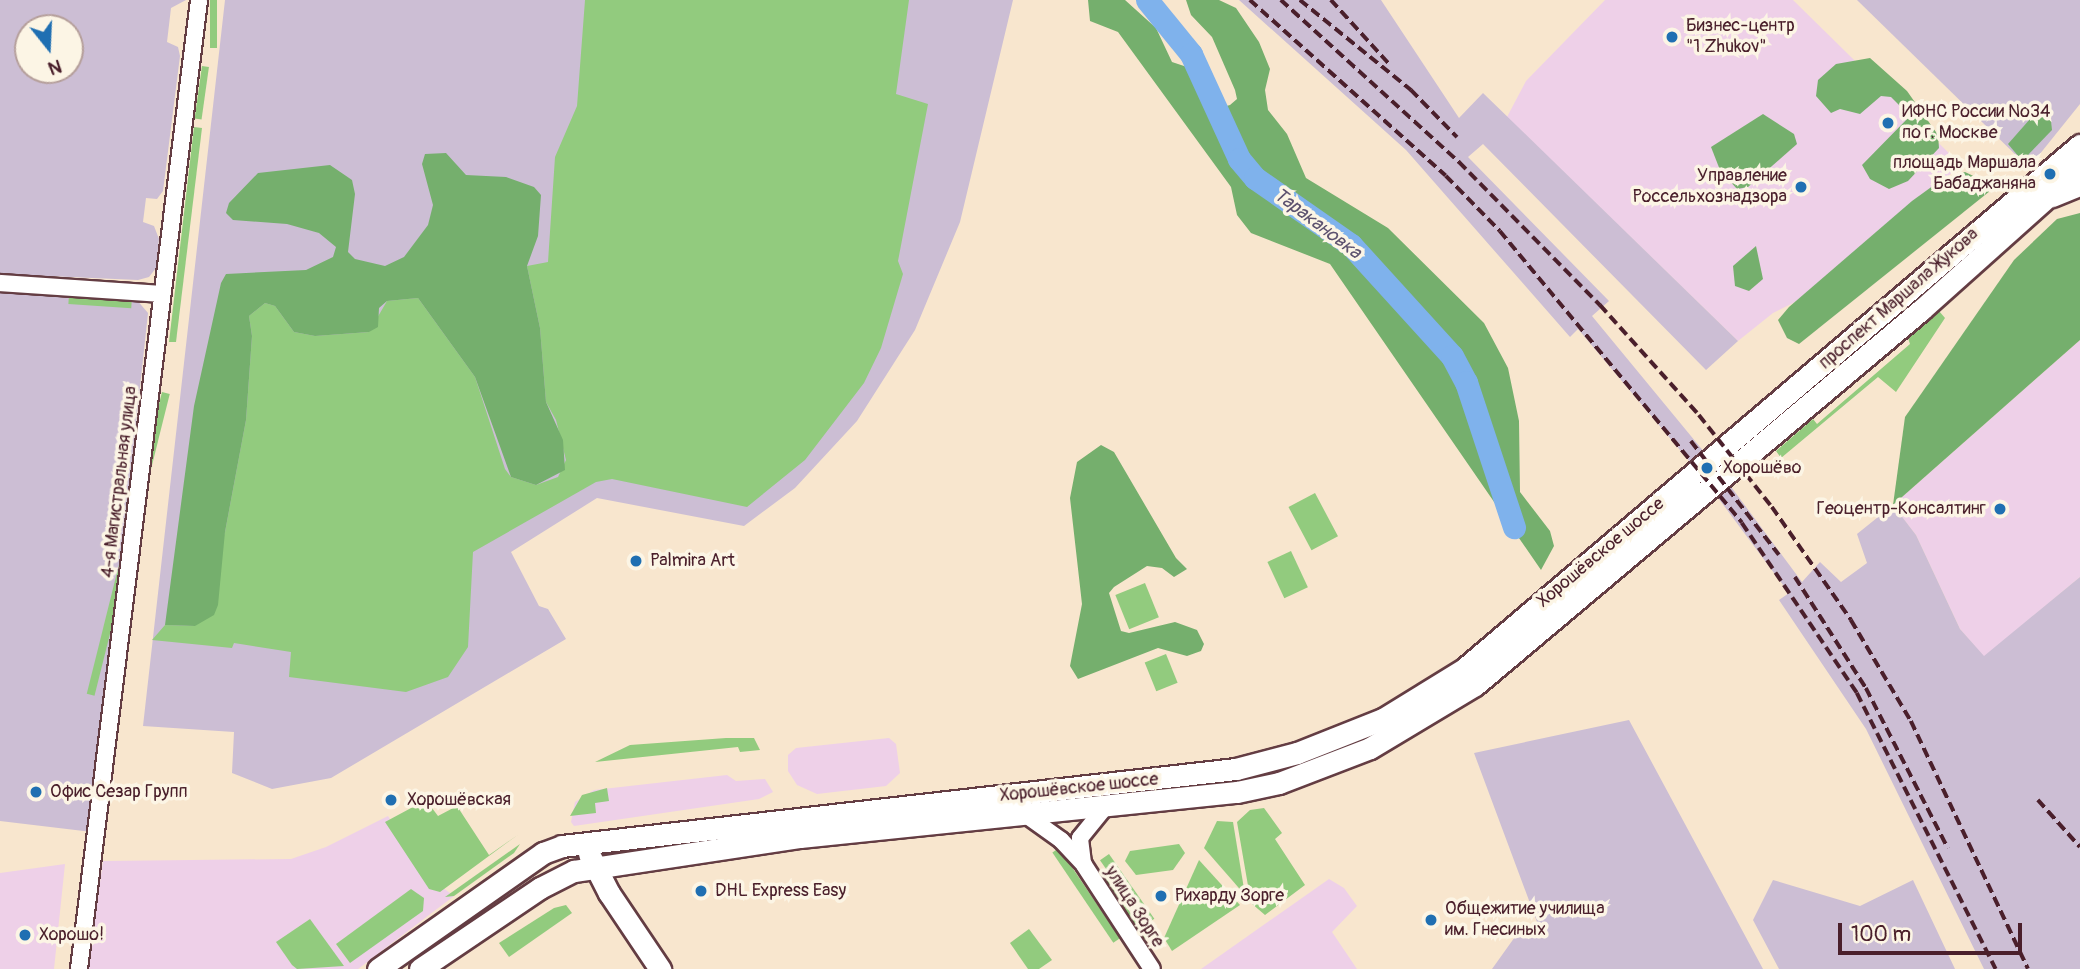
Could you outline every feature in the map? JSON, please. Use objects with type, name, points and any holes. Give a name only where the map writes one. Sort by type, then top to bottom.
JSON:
[{"type":"main road","points":[[2076,158],[2080,129]]},
{"type":"main road","name":"проспект Маршала Жукова","points":[[1732,471],[2044,203],[2076,158]]},
{"type":"main road","name":"проспект Маршала Жукова","points":[[1718,453],[2076,158]]},
{"type":"main road","name":"Хорошёвское шоссе","points":[[378,969],[542,853],[566,845],[1172,778],[1297,753],[1383,719],[1464,669],[1718,453]]},
{"type":"main road","name":"Хорошёвское шоссе","points":[[420,969],[549,882],[597,866],[800,837],[1237,792],[1279,783],[1346,758],[1410,727],[1475,685],[1732,471]]},
{"type":"main road","points":[[597,866],[603,845],[628,838]]},
{"type":"main road","points":[[566,845],[582,846],[597,866],[609,893],[660,969]]},
{"type":"street","name":"4-я Магистральная улица","points":[[79,969],[200,0]]},
{"type":"street","points":[[2044,203],[2080,188]]},
{"type":"street","points":[[0,283],[162,293]]},
{"type":"street","name":"улица Зорге","points":[[1084,865],[1080,838],[1105,807]]},
{"type":"street","name":"улица Зорге","points":[[1026,815],[1061,840],[1084,865],[1152,969]]},
{"type":"shaded area","points":[[0,0],[186,0],[171,8],[167,42],[178,47],[180,56],[163,191],[157,199],[146,198],[143,222],[154,226],[159,239],[156,268],[149,277],[138,280],[0,274]]},
{"type":"shaded area","points":[[225,0],[1013,0],[960,222],[915,330],[857,421],[795,488],[744,526],[597,498],[511,552],[539,606],[548,609],[566,639],[331,778],[272,789],[232,773],[234,732],[143,726]]},
{"type":"shaded area","points":[[1239,0],[1381,0],[1459,118],[1483,93],[1738,341],[1706,370],[1483,144],[1468,157],[1609,301],[1592,316],[1714,464],[1802,582],[1820,562],[1841,582],[1867,563],[1857,534],[1893,505],[1916,535],[1960,629],[1984,656],[2080,577],[2080,969],[1984,969],[1866,729],[1779,600],[1789,593],[1701,475],[1578,329],[1570,337],[1406,150]]},
{"type":"shaded area","points":[[1605,0],[1793,0],[1961,165],[1807,296],[1773,313],[1738,341],[1507,117],[1526,81]]},
{"type":"shaded area","points":[[1857,0],[2080,0],[2080,104],[2035,160],[2023,162]]},
{"type":"shaded area","points":[[0,291],[136,299],[148,313],[92,832],[0,821]]},
{"type":"shaded area","points":[[2080,340],[2080,577],[1984,657],[1960,629],[1916,535],[1893,505]]},
{"type":"shaded area","points":[[1629,720],[1763,969],[1492,969],[1517,934],[1543,938],[1474,753]]},
{"type":"shaded area","points":[[889,738],[896,744],[900,773],[886,786],[817,794],[797,785],[788,771],[788,755],[796,748]]},
{"type":"shaded area","points":[[727,775],[736,781],[765,779],[773,792],[759,799],[574,826],[571,822],[575,802],[594,790]]},
{"type":"shaded area","points":[[388,816],[427,876],[454,896],[358,969],[88,969],[103,861],[291,859],[326,847]]},
{"type":"shaded area","points":[[65,864],[54,969],[0,969],[0,873]]},
{"type":"shaded area","points":[[1329,879],[1344,888],[1357,906],[1332,932],[1357,969],[1201,969]]},
{"type":"shaded area","points":[[1773,880],[1860,906],[1913,880],[1955,969],[1779,969],[1753,920]]},
{"type":"green space","points":[[210,0],[217,0],[217,48],[210,48]]},
{"type":"green space","points":[[585,0],[909,0],[896,94],[928,104],[898,261],[903,274],[881,348],[864,383],[805,460],[747,507],[612,479],[596,482],[473,552],[468,647],[448,677],[406,692],[289,677],[291,652],[234,643],[232,648],[152,640],[165,625],[195,626],[225,532],[246,420],[252,336],[249,316],[265,303],[275,306],[294,332],[315,336],[369,332],[387,301],[418,298],[475,377],[505,469],[511,477],[536,485],[558,477],[566,460],[556,420],[546,402],[540,328],[527,266],[548,262],[555,157],[577,106]]},
{"type":"green space","points":[[1088,0],[1125,0],[1156,28],[1172,62],[1190,68],[1205,104],[1212,110],[1230,105],[1237,99],[1235,90],[1212,37],[1191,15],[1186,0],[1219,0],[1236,8],[1259,42],[1270,69],[1265,90],[1268,110],[1287,134],[1306,178],[1388,228],[1484,323],[1508,368],[1519,421],[1520,492],[1550,531],[1554,546],[1541,570],[1330,264],[1251,233],[1237,215],[1231,187],[1118,32],[1090,21]]},
{"type":"green space","points":[[1870,58],[1907,91],[1938,135],[1939,148],[1908,181],[1889,189],[1870,179],[1862,165],[1910,116],[1891,97],[1881,96],[1860,114],[1840,109],[1831,113],[1816,96],[1818,80],[1836,64]]},
{"type":"green space","points":[[202,66],[209,67],[202,119],[195,118]]},
{"type":"green space","points":[[2037,111],[2051,121],[2052,130],[2025,158],[2019,157],[2008,144]]},
{"type":"green space","points":[[1763,114],[1794,134],[1797,144],[1748,187],[1737,189],[1720,170],[1711,147]]},
{"type":"green space","points":[[194,127],[202,128],[176,342],[169,342]]},
{"type":"green space","points":[[446,153],[466,175],[506,177],[534,187],[541,195],[538,236],[527,266],[540,328],[546,402],[563,440],[565,470],[536,485],[511,477],[475,377],[418,298],[387,301],[379,308],[378,327],[369,332],[315,336],[294,332],[275,306],[265,303],[249,316],[252,336],[246,420],[225,532],[218,605],[214,615],[195,626],[165,625],[194,406],[221,283],[226,274],[306,270],[333,257],[336,247],[319,233],[287,224],[233,220],[226,213],[229,203],[258,173],[330,165],[352,180],[355,194],[348,252],[355,259],[385,266],[404,257],[428,225],[433,205],[422,164],[425,154]]},
{"type":"green space","points":[[1965,172],[1984,181],[1990,191],[1799,344],[1787,338],[1778,320],[1789,307],[1912,201],[1941,180]]},
{"type":"green space","points":[[2080,213],[2080,340],[1893,505],[1905,417],[2014,260],[2057,219]]},
{"type":"green space","points":[[1756,246],[1763,279],[1749,291],[1735,286],[1733,266]]},
{"type":"green space","points":[[69,295],[132,299],[131,308],[68,304]]},
{"type":"green space","points":[[1939,311],[1945,318],[1896,392],[1878,377],[1781,458],[1776,451],[1813,419],[1817,424],[1910,344],[1908,338]]},
{"type":"green space","points":[[162,392],[170,394],[95,696],[87,694]]},
{"type":"green space","points":[[1101,445],[1114,452],[1176,558],[1187,569],[1174,577],[1162,568],[1147,566],[1114,587],[1109,593],[1121,631],[1129,633],[1175,622],[1197,630],[1204,644],[1201,651],[1187,656],[1158,648],[1078,679],[1070,666],[1082,604],[1070,498],[1077,462]]},
{"type":"green space","points":[[1315,493],[1338,536],[1312,550],[1289,507]]},
{"type":"green space","points":[[1291,551],[1308,587],[1284,598],[1267,562]]},
{"type":"green space","points":[[1145,583],[1159,617],[1129,629],[1115,595]]},
{"type":"green space","points":[[1166,654],[1178,683],[1156,691],[1145,663]]},
{"type":"green space","points":[[754,738],[760,750],[740,752],[738,747],[595,762],[630,745]]},
{"type":"green space","points":[[607,788],[609,801],[595,803],[596,813],[570,816],[582,795]]},
{"type":"green space","points":[[426,800],[438,816],[457,806],[489,855],[519,834],[440,892],[429,889],[385,822]]},
{"type":"green space","points":[[1264,808],[1282,833],[1275,839],[1305,885],[1265,915],[1251,903],[1237,822],[1250,810]]},
{"type":"green space","points":[[1217,821],[1233,822],[1245,895],[1204,848]]},
{"type":"green space","points":[[520,844],[514,853],[454,896],[445,897]]},
{"type":"green space","points":[[1179,844],[1185,853],[1173,870],[1136,875],[1125,861],[1130,851]]},
{"type":"green space","points":[[1059,848],[1120,938],[1113,943],[1052,852]]},
{"type":"green space","points":[[1109,854],[1154,919],[1145,925],[1100,860]]},
{"type":"green space","points":[[1199,860],[1240,905],[1172,951],[1164,938]]},
{"type":"green space","points":[[1106,878],[1148,938],[1143,941],[1101,881]]},
{"type":"green space","points":[[411,889],[424,898],[423,911],[350,963],[336,944]]},
{"type":"green space","points":[[566,905],[572,913],[509,957],[499,943],[554,908]]},
{"type":"green space","points":[[310,919],[344,966],[297,969],[292,965],[276,942]]},
{"type":"green space","points":[[1029,929],[1052,960],[1039,969],[1028,969],[1010,943]]},
{"type":"waterway","name":"Таракановка","points":[[1147,0],[1191,54],[1239,159],[1255,178],[1351,245],[1452,356],[1466,382],[1514,527]]},
{"type":"railway","points":[[1250,0],[1446,176],[1500,231],[1742,523],[1857,693],[1996,969]]},
{"type":"railway","points":[[1281,0],[1459,162],[1600,305],[1699,415],[1772,507],[1851,620],[1911,721],[2028,969]]},
{"type":"railway","points":[[1300,0],[1411,90],[1457,137]]},
{"type":"railway","points":[[1331,0],[1391,66]]},
{"type":"railway","points":[[1691,441],[1779,555]]},
{"type":"railway","points":[[1795,577],[1866,688],[1948,848]]},
{"type":"railway","points":[[2038,800],[2080,847]]},
{"type":"place","name":"Бизнес-центр \"1 Zhukov\"","points":[[1672,37]]},
{"type":"place","name":"ИФНС России №34 по г. Москве","points":[[1888,123]]},
{"type":"place","name":"площадь Маршала Бабаджаняна","points":[[2050,174]]},
{"type":"place","name":"Управление Россельхознадзора","points":[[1801,187]]},
{"type":"place","name":"Хорошёво","points":[[1707,468]]},
{"type":"place","name":"Геоцентр-Консалтинг","points":[[2000,509]]},
{"type":"place","name":"Palmira Art","points":[[636,561]]},
{"type":"place","name":"Офис Сезар Групп","points":[[36,792]]},
{"type":"place","name":"Хорошёвская","points":[[391,800]]},
{"type":"place","name":"DHL Express Easy","points":[[701,891]]},
{"type":"place","name":"Рихарду Зорге","points":[[1161,896]]},
{"type":"place","name":"Общежитие училища им. Гнесиных","points":[[1431,920]]},
{"type":"place","name":"Хорошо!","points":[[25,935]]}]
